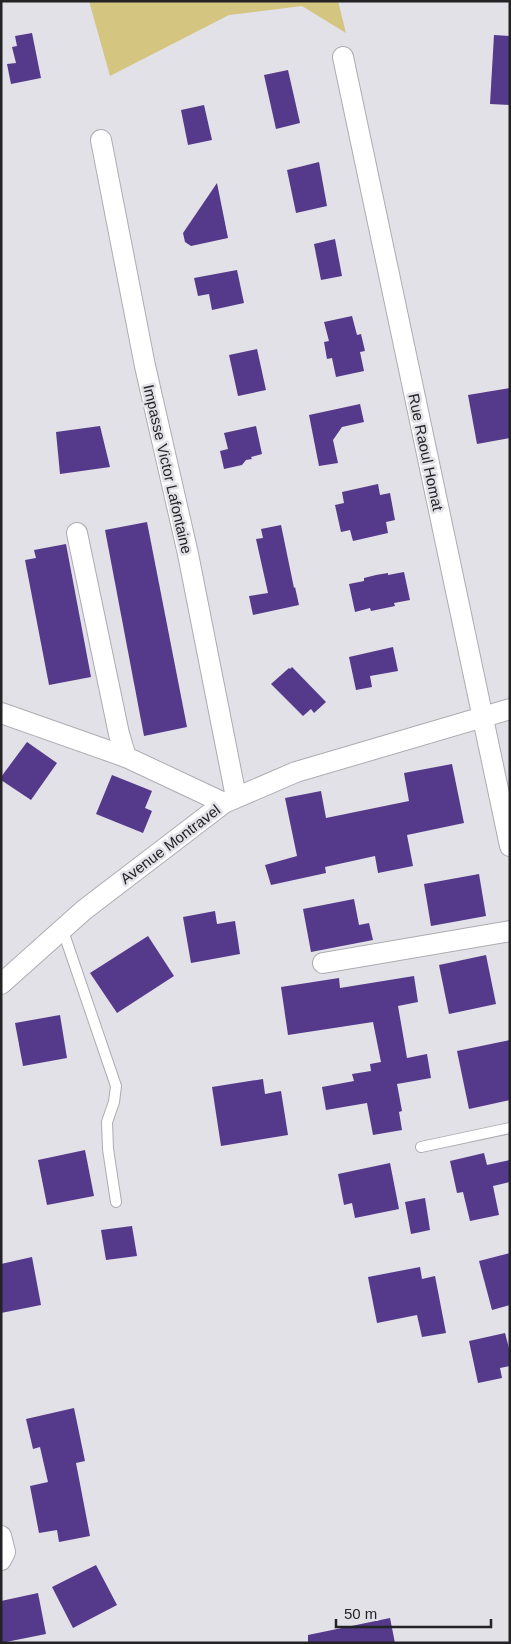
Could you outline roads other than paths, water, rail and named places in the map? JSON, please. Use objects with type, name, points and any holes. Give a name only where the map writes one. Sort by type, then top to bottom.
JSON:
[{"type":"street","name":"Rue Raoul Homat","points":[[343,57],[510,846]]},
{"type":"street","name":"Impasse Victor Lafontaine","points":[[101,140],[145,366],[188,554],[230,800]]},
{"type":"street","points":[[77,532],[119,734],[126,757]]},
{"type":"street","name":"Avenue Montravel","points":[[1,984],[62,928],[230,800],[296,772],[510,709]]},
{"type":"street","points":[[1,713],[126,757],[230,800]]},
{"type":"street","points":[[323,963],[510,931]]},
{"type":"street","points":[[1,1536],[5,1552],[1,1560]]},
{"type":"lane","points":[[62,928],[116,1086],[114,1102],[107,1122],[108,1150],[116,1202]]},
{"type":"lane","points":[[422,1147],[510,1128]]}]
